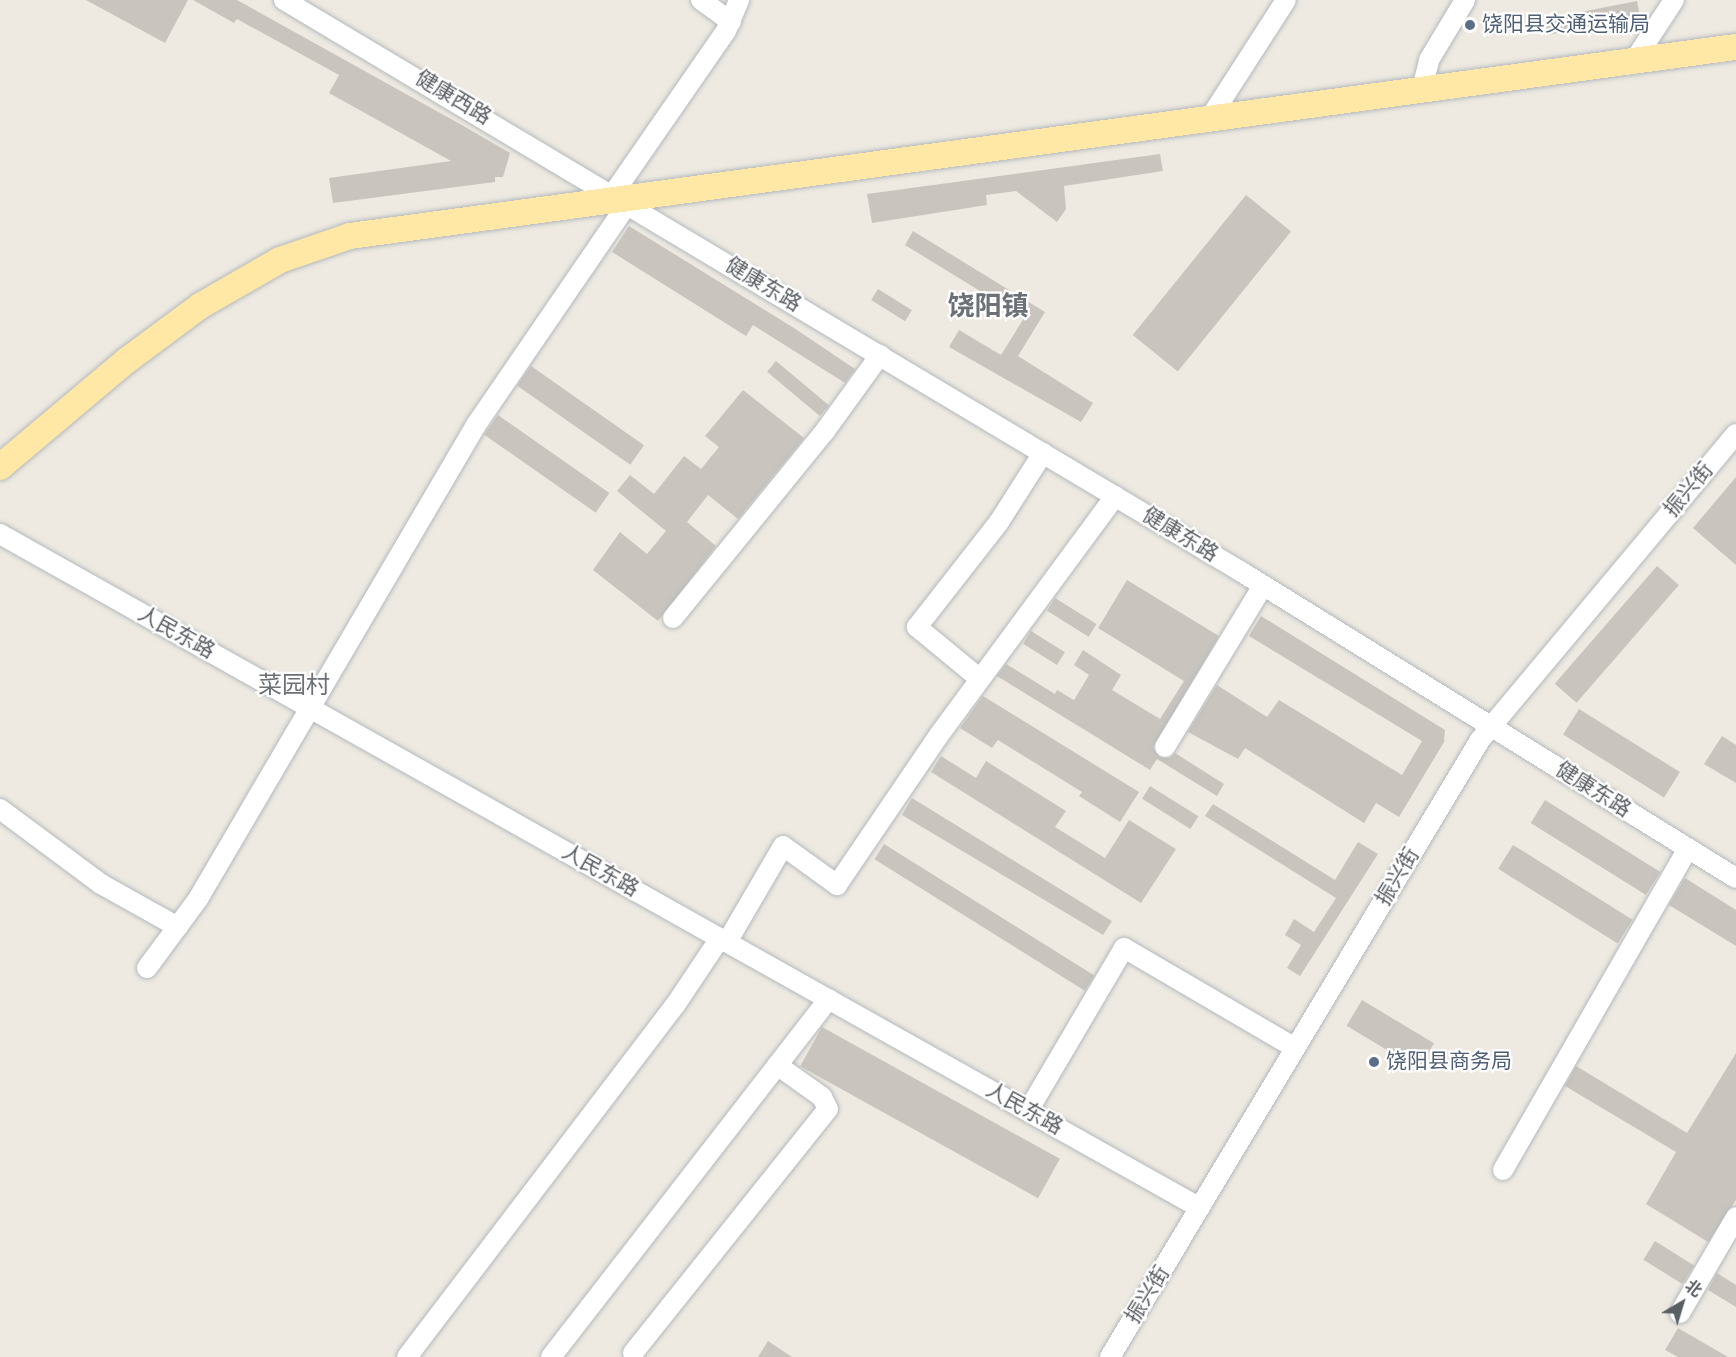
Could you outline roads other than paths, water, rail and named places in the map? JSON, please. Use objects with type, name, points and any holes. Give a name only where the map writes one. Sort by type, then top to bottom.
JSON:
[{"type":"main road","points":[[0,467],[126,361],[200,306],[280,260],[314,246],[380,229],[620,199],[1736,47]]},
{"type":"street","name":"健康西路","points":[[284,0],[620,199]]},
{"type":"street","points":[[701,0],[731,22]]},
{"type":"street","points":[[147,968],[178,927],[311,708],[375,592],[476,425],[731,22],[739,0]]},
{"type":"street","points":[[1210,118],[1286,0]]},
{"type":"street","points":[[1422,89],[1429,60],[1465,0]]},
{"type":"street","points":[[1634,61],[1674,0]]},
{"type":"street","name":"健康东路","points":[[620,199],[1263,586],[1736,878]]},
{"type":"street","points":[[673,618],[825,431],[880,355]]},
{"type":"street","name":"振兴街","points":[[1110,1357],[1490,726],[1736,434]]},
{"type":"street","points":[[980,679],[917,627],[999,522],[1042,453]]},
{"type":"street","points":[[407,1357],[676,1004],[723,940],[783,846],[837,885],[980,679],[1115,496]]},
{"type":"street","name":"人民东路","points":[[0,534],[1200,1208]]},
{"type":"street","points":[[1165,747],[1263,586]]},
{"type":"street","points":[[0,809],[101,884],[138,901],[178,927]]},
{"type":"street","points":[[1503,1170],[1688,848]]},
{"type":"street","points":[[1028,1111],[1124,948],[1295,1048]]},
{"type":"street","points":[[552,1357],[829,999]]},
{"type":"street","points":[[633,1353],[828,1109],[822,1096],[777,1065]]},
{"type":"street","points":[[1680,1313],[1736,1217]]},
{"type":"place","name":"饶阳县交通运输局","points":[[1470,25]]},
{"type":"place","name":"饶阳县商务局","points":[[1374,1062]]},
{"type":"district","name":"饶阳镇","points":[[988,307]]},
{"type":"district","name":"菜园村","points":[[294,687]]}]
